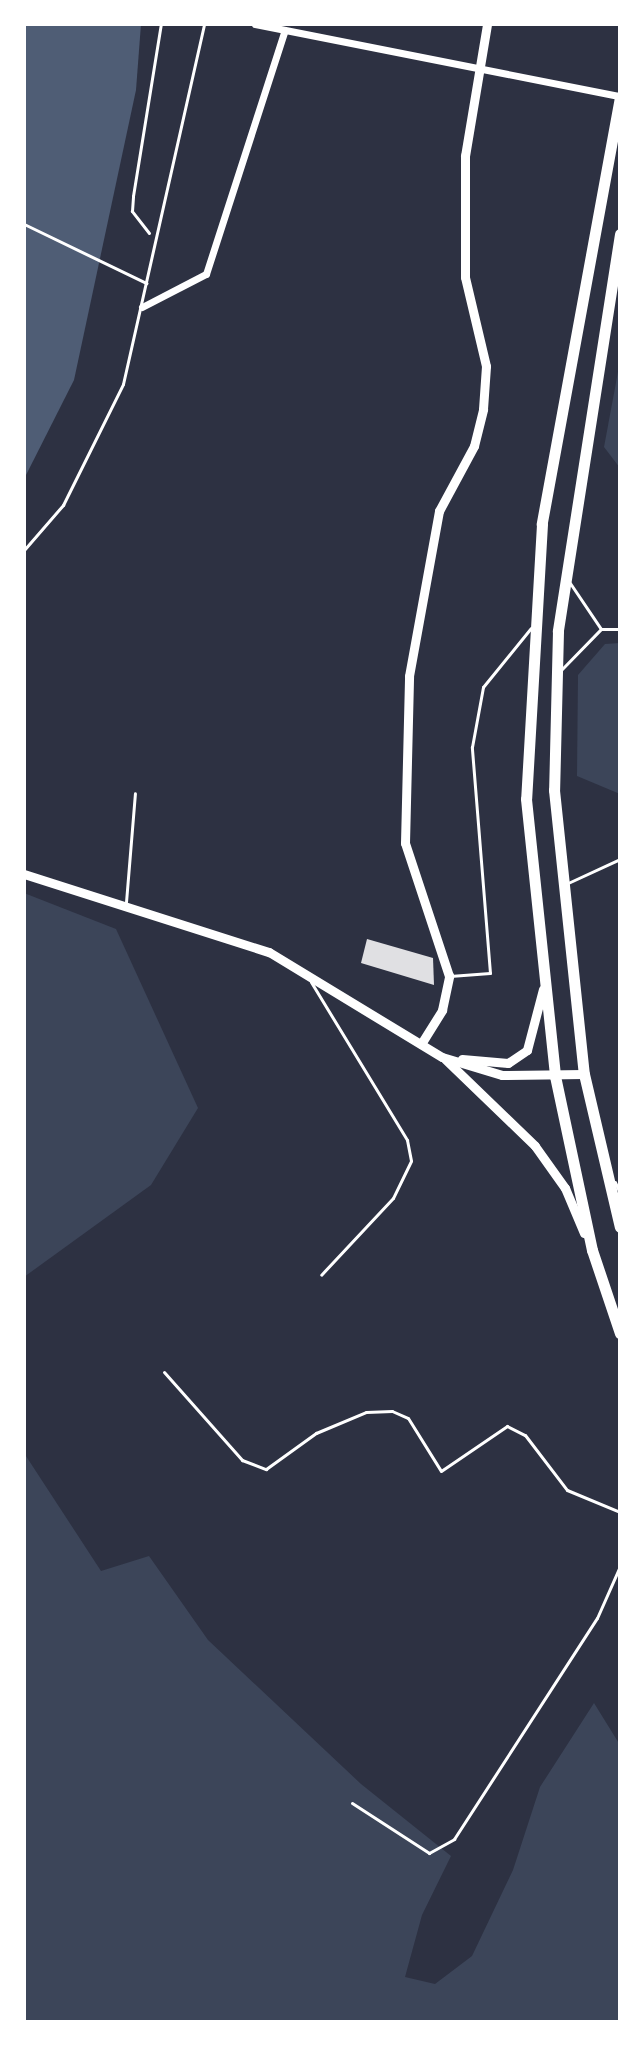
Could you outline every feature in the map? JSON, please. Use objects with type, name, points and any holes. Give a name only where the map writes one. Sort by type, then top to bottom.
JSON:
[{"type":"main road","points":[[620,96],[545,508],[531,628],[526,799],[543,989],[555,1076],[592,1250],[620,1333]]},
{"type":"main road","points":[[620,234],[581,455],[557,674],[554,790],[584,1074],[598,1146],[620,1227]]},
{"type":"street","points":[[255,24],[620,96]]},
{"type":"street","points":[[421,1044],[442,1010],[449,976],[415,884],[402,797],[409,676],[431,539],[483,409],[486,366],[465,277],[465,156],[487,24]]},
{"type":"street","points":[[142,307],[206,274],[285,30]]},
{"type":"street","points":[[24,874],[125,910],[269,952],[442,1057],[535,1146],[565,1188],[592,1250]]},
{"type":"street","points":[[442,1057],[508,1063],[518,1057],[527,1050],[543,989]]},
{"type":"street","points":[[442,1057],[502,1075],[584,1074]]},
{"type":"lane","points":[[24,550],[94,452],[123,384],[204,24]]},
{"type":"lane","points":[[24,224],[146,283]]},
{"type":"lane","points":[[568,581],[601,629]]},
{"type":"lane","points":[[449,976],[490,973],[472,747],[483,687],[531,628]]},
{"type":"lane","points":[[557,674],[601,629],[620,629]]},
{"type":"lane","points":[[125,910],[135,793]]},
{"type":"lane","points":[[564,884],[620,859]]},
{"type":"lane","points":[[305,972],[407,1140],[411,1161],[393,1198],[321,1275]]},
{"type":"lane","points":[[598,1146],[620,1193]]},
{"type":"lane","points":[[164,1372],[242,1460],[266,1469],[316,1433],[366,1412],[392,1411],[408,1418],[441,1471],[507,1426],[525,1435],[567,1490],[620,1512]]},
{"type":"lane","points":[[352,1803],[429,1853],[454,1839],[597,1618],[620,1566]]},
{"type":"path","points":[[155,237],[132,211],[161,24]]},
{"type":"shaded area","points":[[24,24],[141,24],[136,90],[74,380],[24,479]]},
{"type":"shaded area","points":[[620,361],[620,468],[604,447]]},
{"type":"shaded area","points":[[620,643],[620,794],[577,776],[578,675],[605,644]]},
{"type":"shaded area","points":[[24,893],[116,929],[198,1108],[151,1185],[24,1277]]},
{"type":"shaded area","points":[[24,1453],[101,1571],[149,1556],[208,1640],[361,1784],[451,1856],[422,1915],[405,1977],[435,1984],[472,1956],[513,1870],[540,1787],[594,1703],[620,1745],[620,2022],[24,2022]]},
{"type":"building","points":[[367,939],[433,958],[434,985],[361,963]]}]
